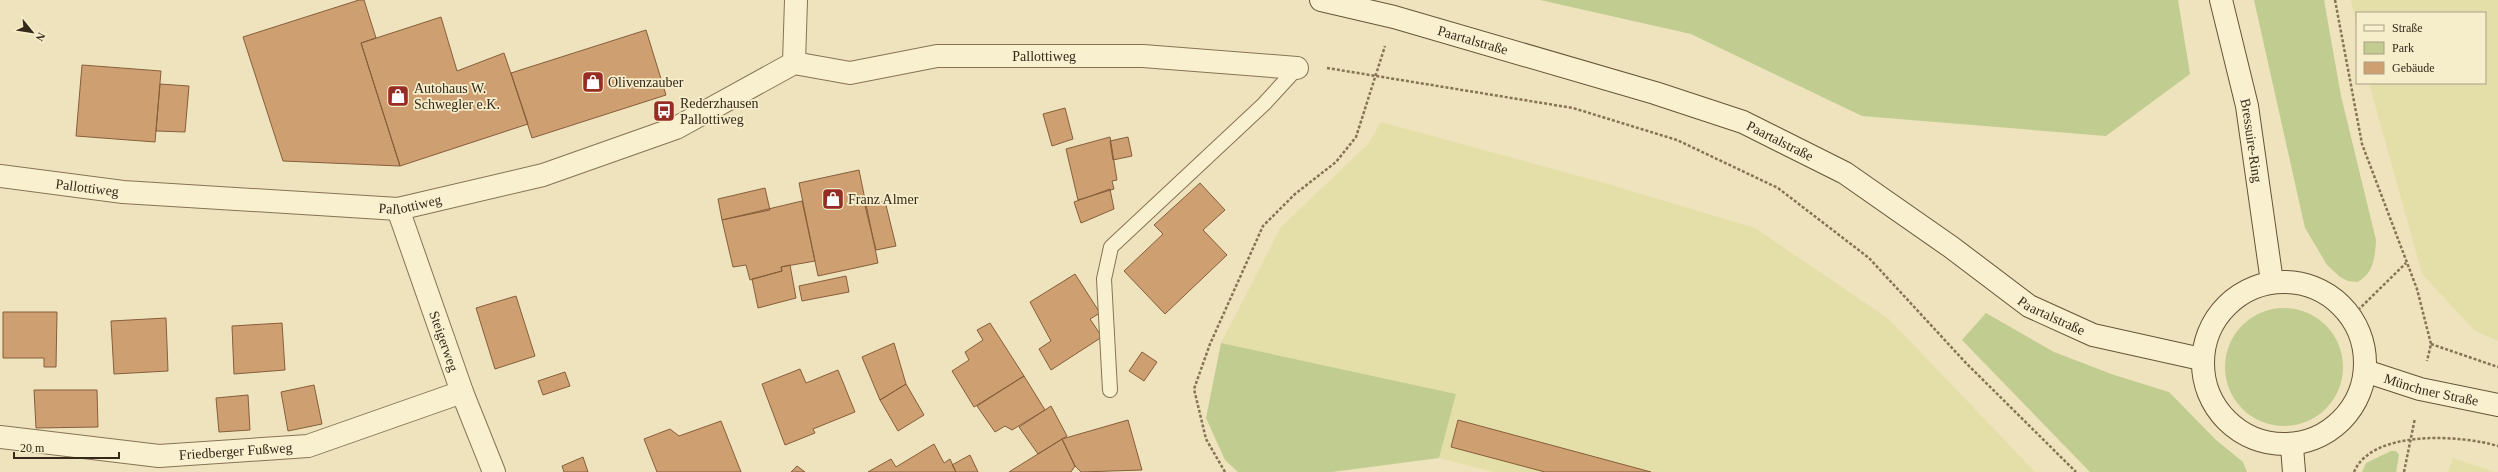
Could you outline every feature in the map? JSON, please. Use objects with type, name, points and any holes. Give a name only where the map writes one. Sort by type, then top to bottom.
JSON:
[{"type":"street","points":[[794,63],[796,0]]},
{"type":"street","name":"Paartalstraße","points":[[1321,0],[1394,17],[1655,93],[1743,122],[1845,173],[1951,246],[2029,306],[2093,335],[2202,358]]},
{"type":"street","name":"Bressuire-Ring","points":[[2221,0],[2246,106],[2272,282]]},
{"type":"street","name":"Pallottiweg","points":[[0,176],[123,192],[398,209],[543,175],[676,128],[794,63],[850,73],[937,56],[1143,56],[1297,68]]},
{"type":"street","name":"Steigerweg","points":[[398,209],[462,392],[494,472]]},
{"type":"street","points":[[2272,282],[2295,282],[2317,288],[2336,300],[2351,317],[2360,334],[2364,352],[2365,371],[2359,394],[2347,414],[2330,431],[2292,447],[2280,446],[2258,441],[2233,428],[2214,407],[2204,381],[2202,358],[2210,328],[2226,306],[2247,290],[2272,282]]},
{"type":"street","name":"Münchner Straße","points":[[2365,371],[2420,389],[2498,405]]},
{"type":"street","name":"Friedberger Fußweg","points":[[0,437],[159,456],[308,446],[462,392]]},
{"type":"street","points":[[2292,447],[2294,472]]},
{"type":"lane","points":[[1110,390],[1104,279],[1111,247],[1264,104],[1297,68]]},
{"type":"path","points":[[2335,0],[2362,144],[2406,264],[2417,289],[2431,344],[2420,389]]},
{"type":"path","points":[[1225,472],[1206,439],[1194,389],[1210,344],[1263,226],[1295,194],[1336,162],[1356,137],[1394,17]]},
{"type":"path","points":[[1297,68],[1315,66],[1573,108],[1677,140],[1778,188],[1869,258],[1965,362],[2076,472]]},
{"type":"path","points":[[2351,317],[2406,264]]},
{"type":"path","points":[[2431,344],[2498,367]]},
{"type":"path","points":[[2354,472],[2358,464],[2378,447],[2411,440],[2452,438],[2498,446]]},
{"type":"path","points":[[2404,472],[2411,440]]},
{"type":"shaded area","points":[[2351,0],[2498,0],[2498,341],[2474,330],[2422,274],[2369,84],[2486,84],[2486,12],[2356,12],[2356,24]]},
{"type":"shaded area","points":[[1381,122],[1601,182],[1755,228],[1889,319],[2035,472],[1494,472],[1439,458],[1456,394],[1221,343],[1281,227],[1368,144]]},
{"type":"shaded area","points":[[2453,458],[2495,472],[2448,472]]},
{"type":"green space","points":[[1540,0],[2178,0],[2190,74],[2106,136],[1862,116],[1691,34]]},
{"type":"green space","points":[[2254,0],[2324,0],[2341,96],[2376,240],[2374,258],[2370,269],[2363,279],[2357,282],[2348,281],[2340,277],[2327,265],[2305,228]]},
{"type":"green space","points":[[2284,308],[2306,313],[2317,318],[2333,334],[2338,345],[2343,367],[2338,389],[2333,400],[2317,416],[2306,421],[2284,426],[2262,421],[2251,416],[2235,400],[2230,389],[2225,367],[2230,345],[2235,334],[2251,318],[2262,313]]},
{"type":"green space","points":[[1986,313],[2054,352],[2114,375],[2169,392],[2216,440],[2243,462],[2247,472],[2090,472],[1962,340]]},
{"type":"green space","points":[[1221,343],[1456,394],[1439,458],[1332,472],[1238,472],[1225,460],[1206,418]]},
{"type":"green space","points":[[2391,451],[2396,451],[2399,455],[2396,472],[2362,472],[2366,463]]},
{"type":"building","points":[[359,0],[364,0],[376,38],[361,43],[400,166],[283,161],[243,37]]},
{"type":"building","points":[[441,17],[457,71],[504,53],[528,124],[400,166],[361,43]]},
{"type":"building","points":[[646,30],[666,95],[532,138],[511,73]]},
{"type":"building","points":[[82,65],[161,71],[155,142],[76,136]]},
{"type":"building","points":[[160,84],[189,86],[185,132],[156,131]]},
{"type":"building","points":[[1065,108],[1073,139],[1052,146],[1043,114]]},
{"type":"building","points":[[1110,137],[1117,180],[1112,181],[1114,189],[1078,200],[1066,149]]},
{"type":"building","points":[[1128,137],[1132,156],[1113,160],[1110,141]]},
{"type":"building","points":[[859,170],[878,263],[818,276],[799,183]]},
{"type":"building","points":[[1200,183],[1225,210],[1203,230],[1227,255],[1165,314],[1124,271],[1163,234],[1154,225]]},
{"type":"building","points":[[765,188],[770,210],[722,220],[718,199]]},
{"type":"building","points":[[1110,189],[1114,209],[1081,223],[1074,202]]},
{"type":"building","points":[[802,201],[815,261],[781,267],[782,271],[750,280],[746,265],[733,267],[722,220]]},
{"type":"building","points":[[885,201],[896,246],[876,250],[865,206]]},
{"type":"building","points":[[790,265],[796,298],[758,308],[752,279],[782,271],[781,267]]},
{"type":"building","points":[[1075,274],[1100,313],[1090,319],[1102,337],[1051,370],[1039,349],[1051,341],[1030,302]]},
{"type":"building","points":[[846,276],[849,292],[802,301],[799,286]]},
{"type":"building","points":[[516,296],[535,356],[495,369],[476,308]]},
{"type":"building","points":[[3,312],[57,312],[56,367],[44,367],[44,358],[3,358]]},
{"type":"building","points":[[166,318],[168,371],[114,374],[111,321]]},
{"type":"building","points":[[282,323],[285,370],[234,374],[232,326]]},
{"type":"building","points":[[990,323],[1024,376],[974,407],[952,371],[969,360],[965,352],[983,340],[977,330]]},
{"type":"building","points":[[894,343],[906,384],[880,400],[862,357]]},
{"type":"building","points":[[1142,352],[1157,362],[1144,381],[1129,371]]},
{"type":"building","points":[[800,369],[806,383],[838,370],[855,412],[813,429],[815,433],[785,445],[762,384]]},
{"type":"building","points":[[565,372],[570,386],[543,395],[538,381]]},
{"type":"building","points":[[1024,376],[1045,410],[1012,430],[1005,426],[995,432],[977,406]]},
{"type":"building","points":[[906,384],[924,415],[898,431],[880,400]]},
{"type":"building","points":[[314,385],[322,424],[288,431],[281,392]]},
{"type":"building","points":[[34,390],[97,390],[98,427],[36,428]]},
{"type":"building","points":[[248,395],[250,430],[219,432],[216,398]]},
{"type":"building","points":[[1051,406],[1067,436],[1038,454],[1019,427]]},
{"type":"building","points":[[1128,420],[1142,470],[1081,472],[1075,466],[1062,439]]},
{"type":"building","points":[[1458,420],[1651,472],[1545,472],[1451,447]]},
{"type":"building","points":[[721,421],[741,472],[657,472],[644,439],[670,429],[679,436]]},
{"type":"building","points":[[1062,439],[1075,466],[1071,472],[1009,472]]},
{"type":"building","points":[[934,444],[944,463],[950,459],[956,472],[868,472],[891,459],[896,467]]},
{"type":"building","points":[[970,455],[978,472],[956,472],[952,465]]},
{"type":"building","points":[[583,457],[588,472],[564,472],[562,466]]},
{"type":"building","points":[[797,466],[805,472],[791,472]]},
{"type":"place","name":"Olivenzauber","points":[[593,82]]},
{"type":"place","name":"Autohaus W. Schwegler e.K.","points":[[398,96]]},
{"type":"place","name":"Rederzhausen Pallottiweg","points":[[664,111]]},
{"type":"place","name":"Franz Almer","points":[[833,199]]}]
